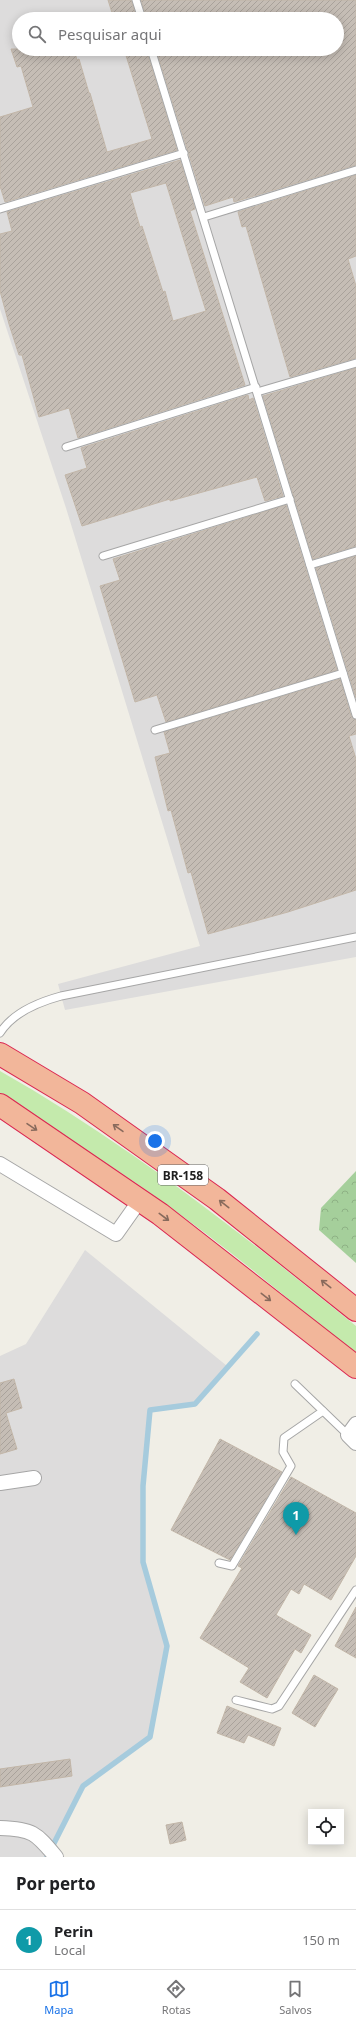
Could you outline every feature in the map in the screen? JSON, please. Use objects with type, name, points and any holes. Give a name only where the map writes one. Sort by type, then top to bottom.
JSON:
[{"type":"highway","name":"BR-158","points":[[0,1054],[82,1103],[217,1199],[356,1310]]},
{"type":"highway","points":[[0,1105],[160,1214],[356,1367]]},
{"type":"street","points":[[0,1164],[116,1234],[140,1200]]},
{"type":"street","points":[[352,1439],[356,1424]]},
{"type":"street","points":[[0,1483],[34,1478]]},
{"type":"street","points":[[0,1828],[17,1828],[38,1835],[56,1857]]},
{"type":"lane","points":[[136,0],[140,12]]},
{"type":"lane","points":[[153,56],[257,389],[356,715]]},
{"type":"lane","points":[[0,209],[184,153]]},
{"type":"lane","points":[[204,217],[356,170]]},
{"type":"lane","points":[[66,447],[257,389],[356,363]]},
{"type":"lane","points":[[103,556],[290,499]]},
{"type":"lane","points":[[310,565],[356,551]]},
{"type":"lane","points":[[155,730],[343,673]]},
{"type":"lane","points":[[0,1033],[16,1017],[38,1003],[61,996],[356,937]]},
{"type":"lane","points":[[295,1384],[352,1439]]},
{"type":"lane","points":[[219,1563],[232,1566],[290,1466],[284,1452],[284,1438],[322,1411]]},
{"type":"lane","points":[[236,1700],[272,1709],[279,1706],[356,1590]]},
{"type":"shaded area","points":[[0,0],[356,0],[356,957],[65,1010],[58,984],[200,946],[66,508],[0,309]]},
{"type":"shaded area","points":[[85,1250],[227,1366],[195,1404],[150,1410],[143,1486],[143,1562],[167,1646],[150,1737],[83,1786],[47,1857],[0,1857],[0,1356],[26,1344]]},
{"type":"green space","points":[[0,1071],[93,1128],[138,1159],[270,1257],[356,1326],[356,1354],[232,1254],[156,1197],[98,1158],[0,1098]]},
{"type":"green space","points":[[356,1171],[356,1263],[319,1230],[321,1208]]},
{"type":"building","points":[[108,0],[131,0],[135,12],[112,12]]},
{"type":"building","points":[[141,0],[356,0],[356,165],[234,202],[233,197],[205,206],[158,56],[344,56],[344,12],[145,12]]},
{"type":"building","points":[[13,56],[76,56],[77,60],[79,59],[107,152],[152,139],[126,56],[148,56],[177,150],[5,202],[0,186],[0,117],[33,107],[21,66],[17,67]]},
{"type":"building","points":[[180,160],[195,209],[190,211],[245,385],[78,438],[69,408],[39,417],[22,355],[19,355],[0,291],[0,234],[12,231],[7,212]],"holes":[[[166,183],[206,311],[173,321],[165,291],[163,292],[142,226],[140,227],[130,193]]]},
{"type":"building","points":[[356,175],[356,256],[348,259],[356,286],[356,358],[290,377],[246,226],[242,227],[238,212]]},
{"type":"building","points":[[356,368],[356,546],[313,559],[263,396]]},
{"type":"building","points":[[248,395],[249,400],[253,398],[283,496],[265,501],[257,477],[170,501],[170,499],[82,526],[65,475],[87,468],[81,448]]},
{"type":"building","points":[[286,505],[337,670],[166,722],[157,695],[135,702],[100,586],[120,580],[113,559]]},
{"type":"building","points":[[356,556],[356,698],[316,568]]},
{"type":"building","points":[[340,679],[351,716],[356,720],[356,734],[349,736],[356,759],[356,890],[288,912],[208,934],[191,872],[188,873],[171,810],[168,811],[155,757],[170,753],[164,732]]},
{"type":"building","points":[[14,1379],[22,1408],[6,1413],[17,1449],[0,1454],[0,1383]]},
{"type":"building","points":[[220,1439],[282,1472],[230,1560],[171,1530]]},
{"type":"building","points":[[291,1477],[356,1513],[356,1556],[331,1600],[304,1584],[299,1594],[291,1589],[276,1615],[311,1635],[301,1653],[295,1649],[267,1698],[240,1682],[249,1668],[200,1638],[242,1568],[238,1566]]},
{"type":"building","points":[[356,1607],[356,1658],[335,1646]]},
{"type":"building","points":[[314,1675],[338,1689],[315,1727],[292,1713]]},
{"type":"building","points":[[227,1706],[281,1728],[274,1746],[248,1735],[244,1743],[217,1733]]},
{"type":"building","points":[[70,1759],[72,1776],[0,1787],[0,1769]]},
{"type":"building","points":[[182,1822],[186,1840],[170,1844],[166,1825]]},
{"type":"waterway","points":[[47,1857],[83,1786],[150,1737],[167,1646],[143,1562],[143,1486],[150,1410],[195,1404],[257,1334]]},
{"type":"place","name":"Perin","points":[[296,1535]]}]
